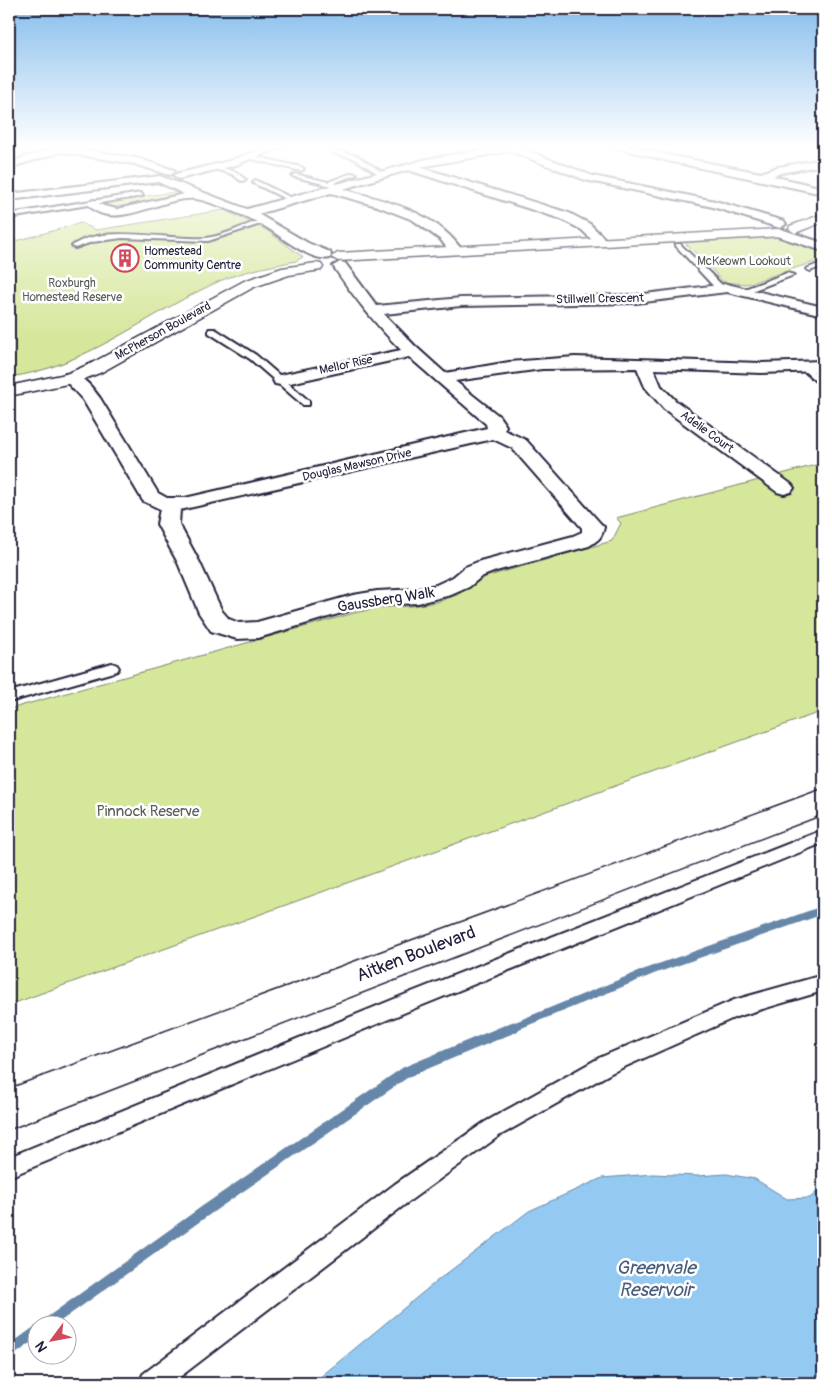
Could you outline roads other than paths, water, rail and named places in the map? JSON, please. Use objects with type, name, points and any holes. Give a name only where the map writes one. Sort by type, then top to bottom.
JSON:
[{"type":"street","points":[[103,210],[112,215],[128,210]]},
{"type":"street","points":[[238,210],[266,221],[329,264],[412,352],[493,420],[497,426],[494,432]]},
{"type":"street","points":[[247,213],[258,210]]},
{"type":"street","points":[[395,210],[439,230],[450,240],[455,249]]},
{"type":"street","points":[[546,210],[565,216],[586,227],[600,241]]},
{"type":"street","points":[[733,210],[781,228],[823,247]]},
{"type":"street","name":"McPherson Boulevard","points":[[9,391],[71,378],[116,358],[249,284],[288,271],[380,254],[738,234],[781,228],[818,219]]},
{"type":"street","name":"McPherson Boulevard","points":[[9,382],[64,369],[90,358],[222,285],[259,273],[329,264]]},
{"type":"street","name":"Stillwell Crescent","points":[[373,310],[461,302],[636,299],[672,296],[720,288],[743,291],[823,311]]},
{"type":"street","name":"Mellor Rise","points":[[281,380],[412,352]]},
{"type":"street","points":[[443,378],[498,368],[542,363],[823,366]]},
{"type":"street","name":"Adelie Court","points":[[645,365],[647,376],[654,390],[670,405],[784,488]]},
{"type":"street","points":[[71,378],[92,398],[150,497],[158,503],[171,505]]},
{"type":"street","name":"Gaussberg Walk","points":[[171,505],[168,514],[168,524],[189,564],[211,613],[220,625],[237,632],[258,630],[353,602],[377,598],[418,596],[443,590],[461,582],[473,572],[488,566],[581,541],[592,535],[593,528],[588,520],[562,494],[519,444],[494,432]]},
{"type":"street","name":"Douglas Mawson Drive","points":[[171,505],[494,432]]},
{"type":"street","name":"Aitken Boulevard","points":[[9,1109],[823,801]]},
{"type":"lane","points":[[9,216],[48,210]]},
{"type":"lane","points":[[75,246],[96,239],[122,236],[201,240],[216,238],[266,221]]},
{"type":"lane","points":[[678,245],[720,288]]},
{"type":"lane","points":[[810,269],[823,264]]},
{"type":"lane","points":[[743,291],[790,275]]},
{"type":"lane","points":[[212,331],[253,357],[306,404]]},
{"type":"lane","points":[[805,367],[823,383]]},
{"type":"lane","points":[[9,697],[112,668]]},
{"type":"lane","points":[[9,1167],[411,1001],[823,836]]},
{"type":"lane","points":[[152,1383],[402,1192],[492,1129],[606,1065],[734,1009],[823,984]]},
{"type":"water","name":"Greenvale Reservoir","points":[[653,1174],[697,1176],[726,1174],[755,1179],[787,1199],[810,1198],[823,1186],[823,1383],[313,1383],[438,1280],[529,1211],[602,1178]]},
{"type":"waterway","points":[[511,1028],[653,970],[823,910]]},
{"type":"waterway","points":[[61,1314],[205,1211],[406,1072],[514,1027]]},
{"type":"waterway","points":[[9,1352],[28,1338]]},
{"type":"place","name":"Homestead Community Centre","points":[[125,258]]},
{"type":"park label","name":"McKeown Lookout","points":[[744,261]]},
{"type":"park label","name":"Roxburgh Homestead Reserve","points":[[72,290]]},
{"type":"park label","name":"Pinnock Reserve","points":[[148,811]]}]
